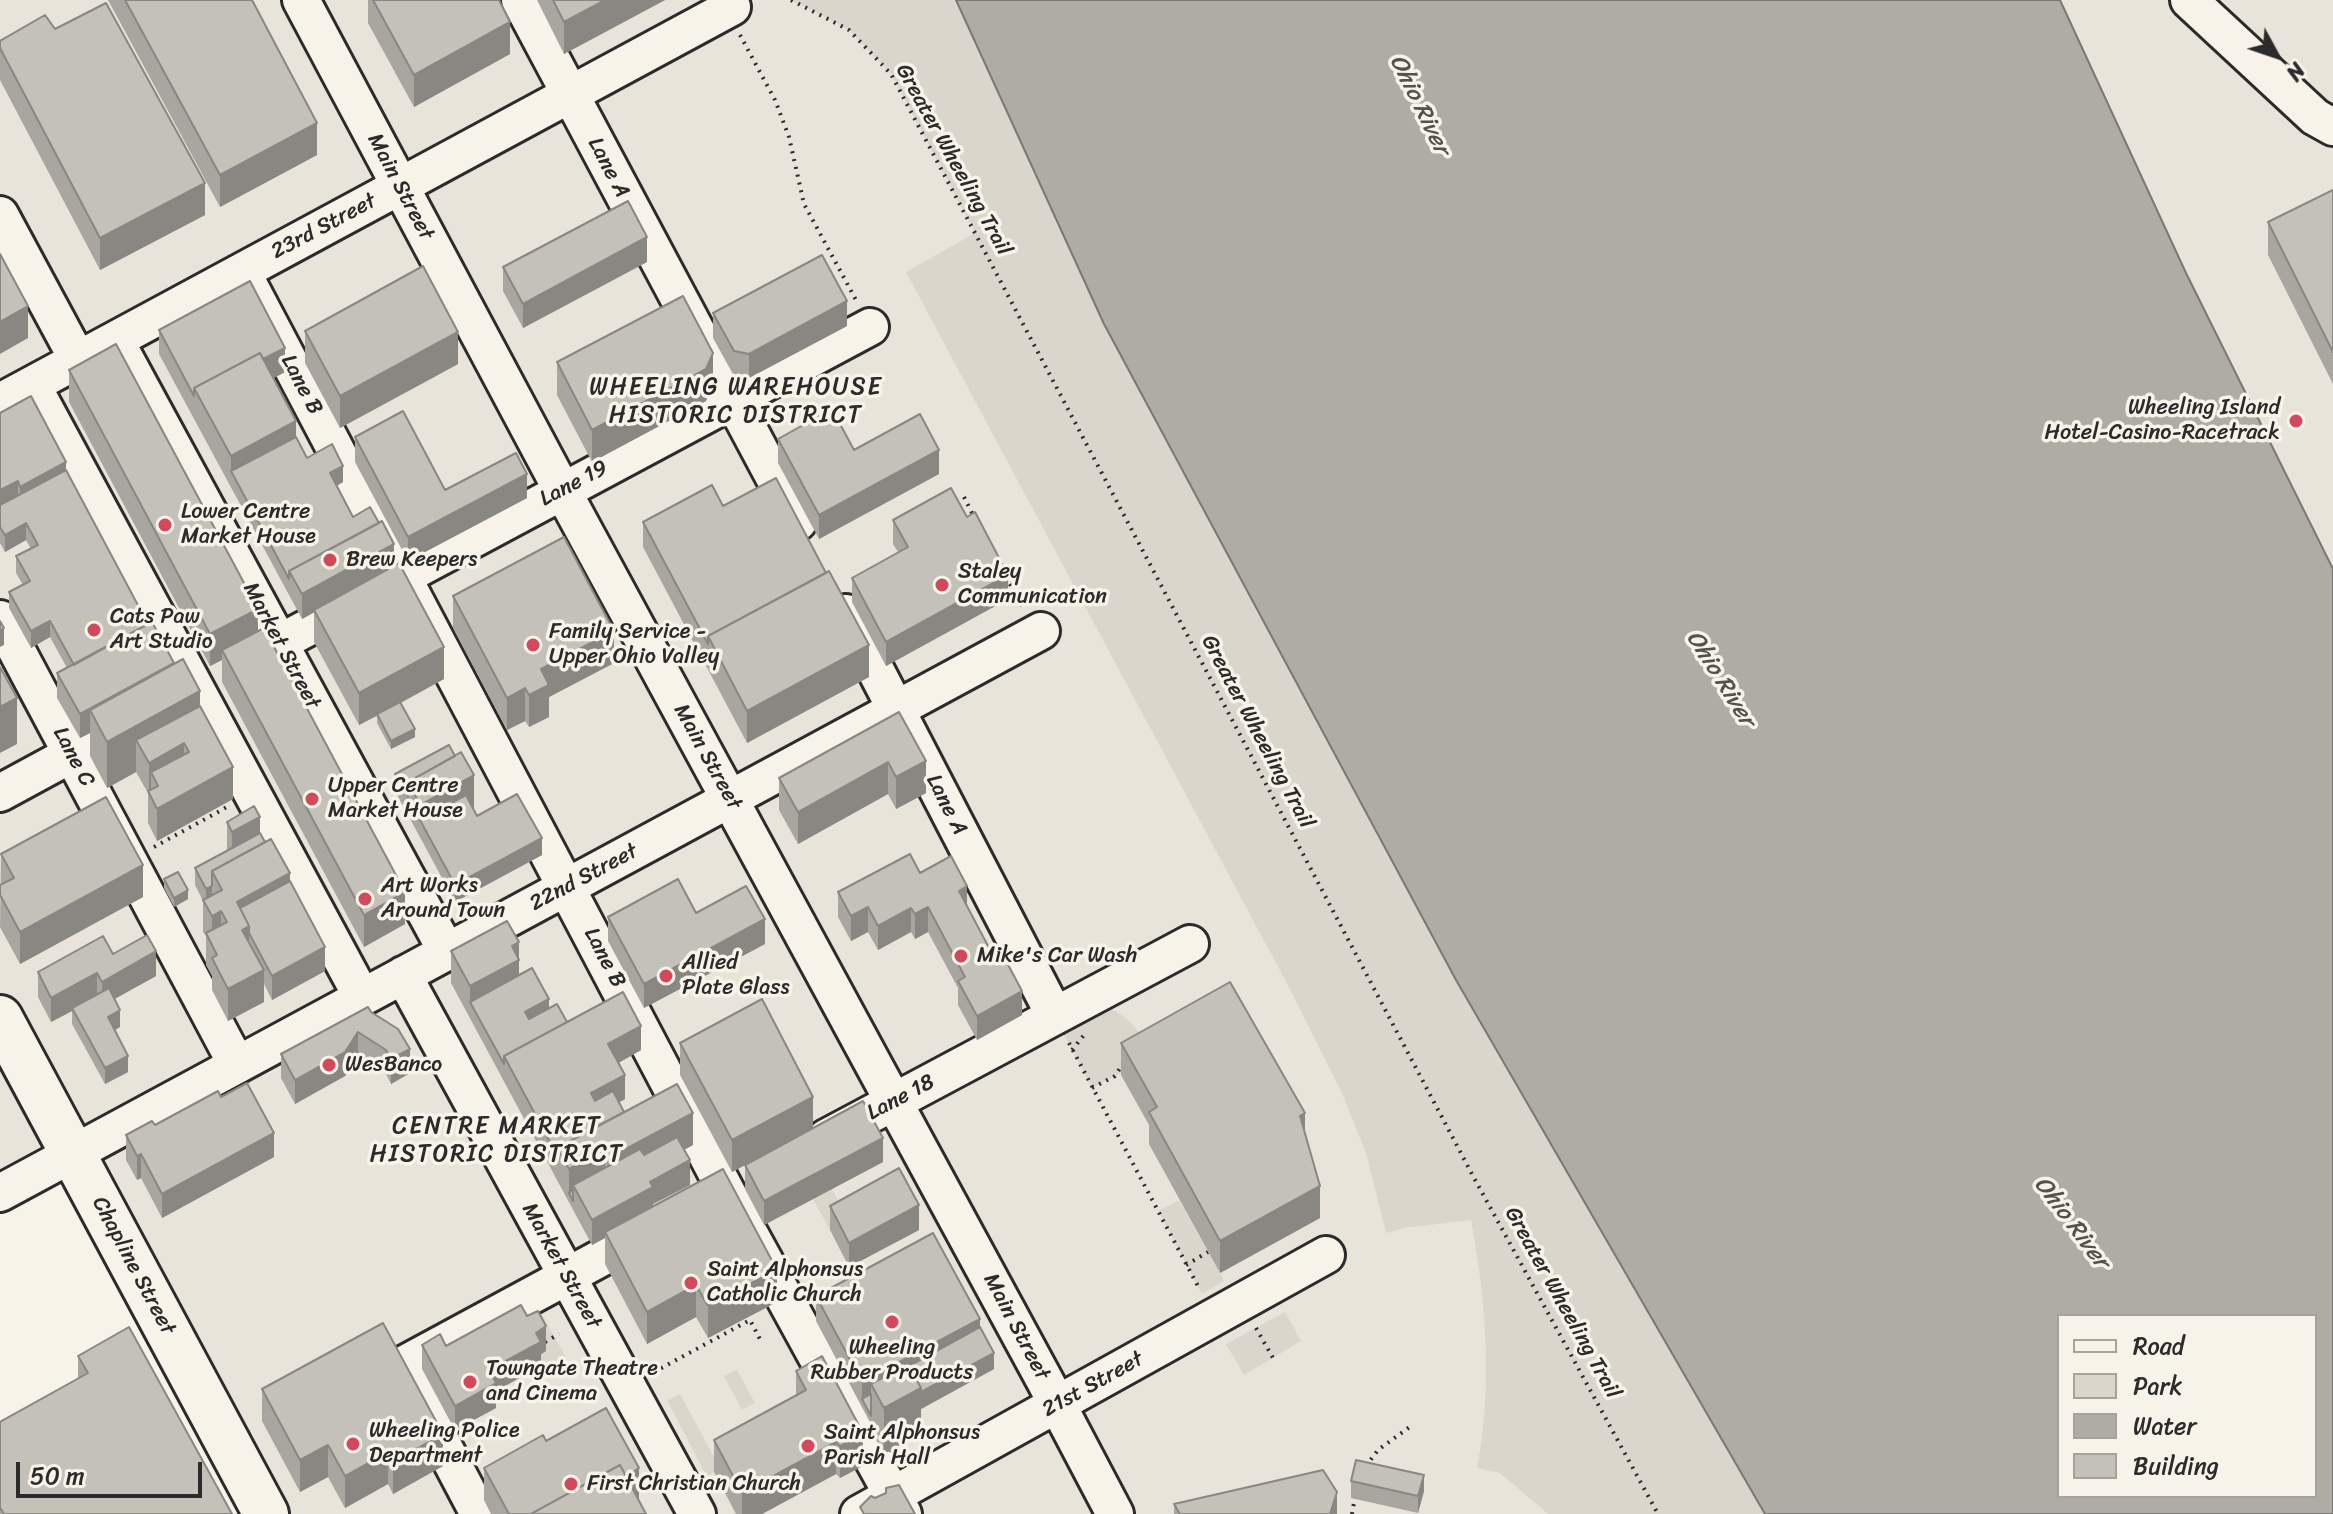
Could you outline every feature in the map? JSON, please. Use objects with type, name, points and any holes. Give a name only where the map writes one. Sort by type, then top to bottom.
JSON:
[{"type":"main road","name":"Chapline Street","points":[[0,1018],[266,1514]]},
{"type":"street","name":"Main Street","points":[[301,0],[1115,1514]]},
{"type":"street","name":"Lane A","points":[[520,0],[821,566],[1055,1016]]},
{"type":"street","points":[[2189,0],[2315,117],[2333,127]]},
{"type":"street","name":"23rd Street","points":[[0,402],[729,9]]},
{"type":"street","points":[[0,215],[78,360]]},
{"type":"street","name":"Lane B","points":[[242,272],[567,887],[713,1198],[898,1505]]},
{"type":"street","name":"Lane 19","points":[[279,643],[870,327]]},
{"type":"street","name":"Market Street","points":[[115,340],[447,952]]},
{"type":"street","points":[[32,385],[182,695],[362,997]]},
{"type":"street","name":"22nd Street","points":[[0,1193],[896,709],[1031,618]]},
{"type":"street","name":"Lane C","points":[[0,619],[237,1065]]},
{"type":"street","points":[[0,793],[127,724]]},
{"type":"street","name":"Lane 18","points":[[791,1157],[1190,944]]},
{"type":"street","name":"Market Street","points":[[403,975],[697,1514]]},
{"type":"street","points":[[479,1514],[401,1366],[713,1198]]},
{"type":"street","name":"21st Street","points":[[859,1514],[898,1505],[1058,1404],[1326,1255]]},
{"type":"path","name":"Greater Wheeling Trail","points":[[791,0],[849,30],[891,74],[1466,1162],[1658,1514]]},
{"type":"path","points":[[729,9],[775,100],[789,137],[804,204],[870,327]]},
{"type":"path","points":[[964,497],[978,525]]},
{"type":"path","points":[[1000,565],[1031,618]]},
{"type":"path","points":[[128,861],[239,800]]},
{"type":"path","points":[[1055,1016],[1202,1294]]},
{"type":"path","points":[[1092,1088],[1115,1076],[1129,1055]]},
{"type":"path","points":[[1186,1265],[1208,1252]]},
{"type":"path","points":[[652,1373],[750,1320],[762,1343]]},
{"type":"path","points":[[1256,1328],[1273,1358]]},
{"type":"path","points":[[543,1343],[559,1334]]},
{"type":"path","points":[[1364,1469],[1378,1450],[1411,1426]]},
{"type":"path","points":[[1352,1514],[1357,1488]]},
{"type":"shaded area","points":[[0,0],[791,0],[849,30],[891,74],[1473,1176],[1658,1514],[266,1514],[73,1153],[0,1193],[0,694],[31,677],[0,619]]},
{"type":"shaded area","name":"Wheeling Island Hotel-Casino-Racetrack","points":[[2060,0],[2333,0],[2333,569],[2186,273]]},
{"type":"green space","points":[[791,0],[956,0],[1104,324],[1456,980],[1765,1514],[1548,1514],[1500,1473],[1477,1468],[1485,1406],[1486,1344],[1481,1282],[1471,1220],[1386,1233],[1366,1153],[1341,1091],[1290,989],[906,272],[975,233],[891,74],[849,30]]},
{"type":"green space","points":[[1109,1008],[1130,1022],[1154,1056],[1092,1088],[1060,1027],[1097,1010]]},
{"type":"green space","points":[[832,1189],[848,1220],[830,1230],[813,1199]]},
{"type":"green space","points":[[1179,1200],[1224,1281],[1202,1294],[1158,1211]]},
{"type":"green space","points":[[537,1306],[567,1359],[544,1372],[536,1357]]},
{"type":"green space","points":[[1285,1312],[1301,1341],[1244,1375],[1226,1344]]},
{"type":"green space","points":[[737,1370],[755,1403],[742,1410],[724,1376]]},
{"type":"green space","points":[[680,1394],[714,1457],[714,1472],[707,1477],[667,1400]]},
{"type":"water","name":"Ohio River","points":[[956,0],[2060,0],[2186,273],[2333,569],[2333,1514],[1765,1514],[1456,980],[1104,324]]},
{"type":"building","points":[[125,0],[252,0],[317,123],[220,175]]},
{"type":"building","points":[[373,0],[499,0],[510,22],[414,75]]},
{"type":"building","points":[[553,0],[605,0],[564,22]]},
{"type":"building","points":[[106,3],[205,183],[100,238],[0,48],[0,41],[45,15],[55,29]]},
{"type":"building","points":[[2333,190],[2333,352],[2268,222]]},
{"type":"building","points":[[628,201],[647,237],[523,304],[503,267]]},
{"type":"building","points":[[0,254],[28,306],[0,322]]},
{"type":"building","points":[[822,255],[847,301],[749,354],[734,351],[713,313]]},
{"type":"building","points":[[423,266],[458,332],[340,396],[305,331]]},
{"type":"building","points":[[250,281],[285,348],[263,359],[260,353],[194,388],[194,396],[159,330]]},
{"type":"building","points":[[683,296],[713,353],[706,369],[592,430],[557,362]]},
{"type":"building","name":"Lower Centre Market House","points":[[116,344],[258,609],[210,634],[69,370]]},
{"type":"building","points":[[260,353],[296,421],[231,456],[194,388]]},
{"type":"building","points":[[31,396],[66,462],[20,487],[18,481],[0,490],[0,413]]},
{"type":"building","points":[[832,409],[854,450],[920,414],[939,450],[819,515],[778,439]]},
{"type":"building","points":[[403,411],[445,490],[516,453],[527,474],[408,537],[355,437]]},
{"type":"building","points":[[296,437],[307,458],[332,444],[343,466],[330,473],[353,517],[370,507],[379,523],[289,571],[289,579],[231,471]]},
{"type":"building","points":[[66,470],[148,624],[74,665],[50,621],[31,631],[9,592],[30,581],[16,556],[38,545],[26,523],[5,535],[0,527],[0,505]]},
{"type":"building","points":[[776,478],[826,573],[708,636],[708,644],[643,522],[712,485],[723,506]]},
{"type":"building","name":"Staley Communication","points":[[951,488],[967,517],[975,512],[1008,575],[886,642],[852,578],[908,547],[893,520]]},
{"type":"building","name":"Brew Keepers","points":[[382,521],[394,544],[302,594],[289,571]]},
{"type":"building","name":"Family Service - Upper Ohio Valley","points":[[564,537],[614,631],[541,669],[549,685],[529,695],[525,688],[507,698],[453,596]]},
{"type":"building","points":[[399,563],[444,647],[359,693],[314,610]]},
{"type":"building","points":[[829,571],[869,645],[747,711],[708,636]]},
{"type":"building","points":[[152,622],[174,663],[80,714],[57,673]]},
{"type":"building","name":"Upper Centre Market House","points":[[264,628],[405,892],[364,915],[222,650]]},
{"type":"building","points":[[183,659],[200,691],[107,742],[90,710]]},
{"type":"building","points":[[0,667],[17,698],[0,707]]},
{"type":"building","points":[[400,702],[415,729],[391,741],[377,714]]},
{"type":"building","points":[[200,706],[233,767],[157,809],[148,791],[158,786],[151,772],[189,752],[184,743],[149,763],[136,740]]},
{"type":"building","points":[[899,712],[926,761],[896,777],[888,762],[798,812],[779,778]]},
{"type":"building","points":[[449,745],[455,756],[408,782],[408,797],[395,774]]},
{"type":"building","points":[[461,752],[474,775],[420,805],[408,782]]},
{"type":"building","points":[[517,794],[542,838],[455,885],[420,820],[466,795],[477,816]]},
{"type":"building","points":[[106,797],[143,865],[20,932],[0,895],[0,885],[14,878],[1,854]]},
{"type":"building","points":[[254,806],[260,817],[232,832],[227,822]]},
{"type":"building","points":[[260,833],[265,842],[212,871],[212,886],[206,889],[195,868]]},
{"type":"building","points":[[271,839],[290,873],[237,902],[249,926],[242,930],[264,970],[228,989],[212,958],[217,955],[206,933],[227,922],[221,911],[212,916],[203,900],[222,890],[212,871]]},
{"type":"building","points":[[910,854],[920,873],[951,856],[967,886],[959,891],[996,961],[1004,957],[1022,991],[977,1016],[958,981],[965,977],[928,907],[915,914],[911,908],[878,926],[868,907],[851,916],[838,892]]},
{"type":"building","points":[[178,872],[188,890],[174,898],[164,879]]},
{"type":"building","points":[[678,879],[696,913],[746,886],[765,919],[644,984],[608,917]]},
{"type":"building","points":[[290,881],[325,947],[272,976],[249,933],[240,908]]},
{"type":"building","points":[[507,921],[519,942],[512,946],[519,960],[470,986],[451,951]]},
{"type":"building","points":[[147,935],[156,951],[102,982],[97,973],[51,998],[38,972],[103,936],[113,954]]},
{"type":"building","points":[[532,968],[549,999],[525,1012],[529,1019],[557,1004],[567,1022],[504,1056],[504,1064],[470,1002]]},
{"type":"building","points":[[1230,982],[1305,1113],[1300,1116],[1320,1186],[1220,1241],[1149,1112],[1157,1107],[1121,1043]]},
{"type":"building","points":[[109,988],[120,1010],[108,1017],[128,1056],[105,1068],[72,1008]]},
{"type":"building","points":[[623,992],[641,1026],[608,1044],[625,1075],[591,1093],[595,1101],[613,1091],[624,1112],[557,1148],[557,1155],[504,1056]]},
{"type":"building","points":[[762,999],[813,1097],[732,1140],[680,1043]]},
{"type":"building","points":[[368,1007],[398,1029],[410,1049],[391,1059],[386,1050],[358,1032],[345,1052],[295,1080],[281,1054]]},
{"type":"building","points":[[247,1083],[274,1133],[162,1194],[141,1154],[137,1156],[126,1135],[152,1121],[155,1125],[218,1091],[221,1097]]},
{"type":"building","points":[[677,1084],[693,1113],[609,1158],[605,1150],[569,1169],[557,1148]]},
{"type":"building","points":[[863,1101],[883,1138],[764,1201],[745,1165]]},
{"type":"building","points":[[677,1137],[690,1160],[650,1182],[653,1187],[592,1220],[573,1185],[640,1149],[644,1155]]},
{"type":"building","points":[[899,1168],[919,1205],[849,1243],[830,1206]]},
{"type":"building","name":"Saint Alphonsus Catholic Church","points":[[723,1169],[777,1270],[708,1306],[696,1285],[647,1312],[605,1232]]},
{"type":"building","name":"Wheeling Rubber Products","points":[[933,1233],[980,1319],[862,1382],[816,1296]]},
{"type":"building","points":[[521,1305],[527,1316],[538,1311],[546,1326],[536,1333],[541,1342],[489,1370],[496,1383],[455,1406],[422,1345],[440,1334],[446,1346]]},
{"type":"building","name":"Wheeling Police Department","points":[[383,1323],[443,1434],[393,1462],[388,1452],[345,1476],[328,1445],[300,1460],[262,1389]]},
{"type":"building","points":[[129,1327],[232,1514],[4,1514],[0,1510],[0,1422],[88,1373],[78,1356]]},
{"type":"building","points":[[980,1327],[994,1353],[921,1392],[909,1366]]},
{"type":"building","points":[[822,1356],[863,1433],[840,1446],[836,1442],[742,1493],[714,1440],[806,1390],[796,1371]]},
{"type":"building","points":[[908,1364],[921,1388],[884,1408],[871,1384]]},
{"type":"building","points":[[871,1394],[871,1416],[862,1399]]},
{"type":"building","points":[[606,1408],[639,1468],[626,1476],[620,1465],[531,1514],[509,1514],[484,1468],[543,1435],[546,1441]]},
{"type":"building","points":[[1356,1460],[1424,1475],[1418,1496],[1351,1481]]},
{"type":"building","points":[[620,1465],[646,1514],[531,1514]]},
{"type":"building","points":[[1323,1470],[1337,1492],[1330,1514],[1180,1514],[1174,1504]]},
{"type":"building","points":[[899,1485],[915,1514],[864,1514],[860,1507],[871,1496],[875,1498],[886,1493],[886,1488]]},
{"type":"place","name":"Wheeling Island Hotel-Casino-Racetrack","points":[[2296,421]]},
{"type":"place","name":"Lower Centre Market House","points":[[165,525]]},
{"type":"place","name":"Brew Keepers","points":[[330,560]]},
{"type":"place","name":"Staley Communication","points":[[942,585]]},
{"type":"place","name":"Cats Paw Art Studio","points":[[94,630]]},
{"type":"place","name":"Family Service - Upper Ohio Valley","points":[[533,645]]},
{"type":"place","name":"Upper Centre Market House","points":[[312,799]]},
{"type":"place","name":"Art Works Around Town","points":[[365,899]]},
{"type":"place","name":"Mike's Car Wash","points":[[961,956]]},
{"type":"place","name":"Allied Plate Glass","points":[[666,976]]},
{"type":"place","name":"WesBanco","points":[[329,1065]]},
{"type":"place","name":"Saint Alphonsus Catholic Church","points":[[691,1283]]},
{"type":"place","name":"Wheeling Rubber Products","points":[[892,1322]]},
{"type":"place","name":"Towngate Theatre and Cinema","points":[[470,1382]]},
{"type":"place","name":"Wheeling Police Department","points":[[353,1444]]},
{"type":"place","name":"Saint Alphonsus Parish Hall","points":[[808,1446]]},
{"type":"place","name":"First Christian Church","points":[[571,1484]]},
{"type":"district","name":"WHEELING WAREHOUSE HISTORIC DISTRICT","points":[[736,402]]},
{"type":"district","name":"CENTRE MARKET HISTORIC DISTRICT","points":[[497,1141]]}]
